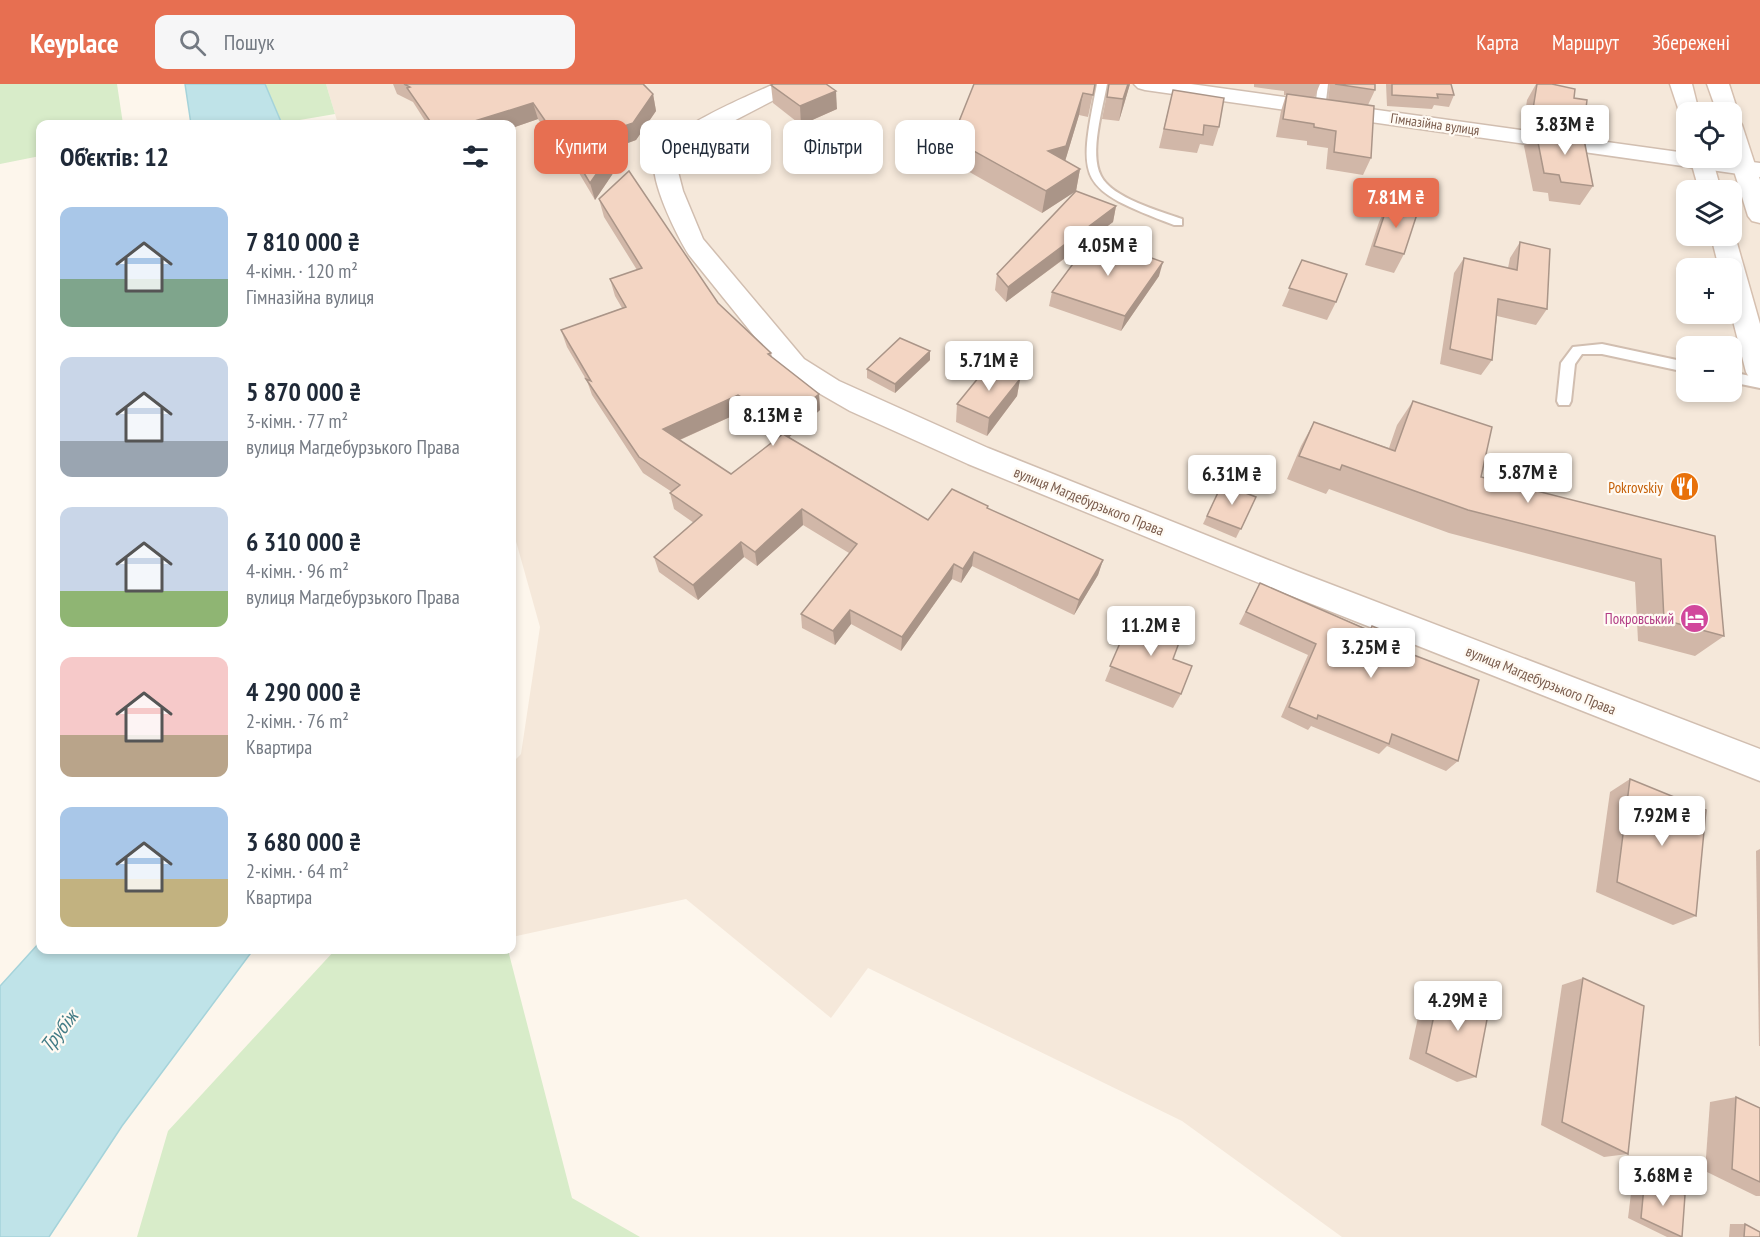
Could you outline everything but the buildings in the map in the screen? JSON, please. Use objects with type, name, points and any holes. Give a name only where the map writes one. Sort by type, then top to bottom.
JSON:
[{"type":"street","name":"вулиця Магдебурзького Права","points":[[790,84],[685,137],[670,150],[665,164],[671,192],[701,255],[775,345],[794,366],[809,377],[860,404],[1072,495],[1760,765]]},
{"type":"street","name":"Гімназійна вулиця","points":[[1145,84],[1676,156]]},
{"type":"street","points":[[1681,84],[1686,102]]},
{"type":"street","points":[[1718,84],[1724,102]]},
{"type":"street","points":[[1742,148],[1752,169],[1760,216]]},
{"type":"street","points":[[1726,246],[1760,372]]},
{"type":"lane","points":[[1102,84],[1090,150],[1090,164],[1094,178],[1105,190],[1119,198],[1178,222]]},
{"type":"lane","points":[[1320,108],[1323,84]]},
{"type":"lane","points":[[1564,401],[1568,363],[1578,350],[1602,349],[1676,365]]},
{"type":"lane","points":[[1742,379],[1760,383]]},
{"type":"shaded area","points":[[326,84],[1760,84],[1760,1237],[1342,1237],[1182,1121],[868,968],[831,1018],[686,899],[516,936],[516,759],[521,754],[540,627],[516,541],[516,120],[337,120]]},
{"type":"green space","points":[[0,84],[117,84],[122,120],[36,120],[36,157],[0,164]]},
{"type":"green space","points":[[265,84],[326,84],[335,114],[300,120],[281,120]]},
{"type":"green space","points":[[331,954],[509,954],[572,1198],[640,1237],[137,1237],[168,1131]]},
{"type":"water","points":[[185,84],[265,84],[280,120],[190,120]]},
{"type":"water","name":"Трубіж","points":[[36,946],[36,954],[250,954],[122,1126],[49,1237],[0,1237],[0,986]]},
{"type":"place","name":"Pokrovskiy","points":[[1684,487]]},
{"type":"place","name":"Покровський","points":[[1695,618]]}]
